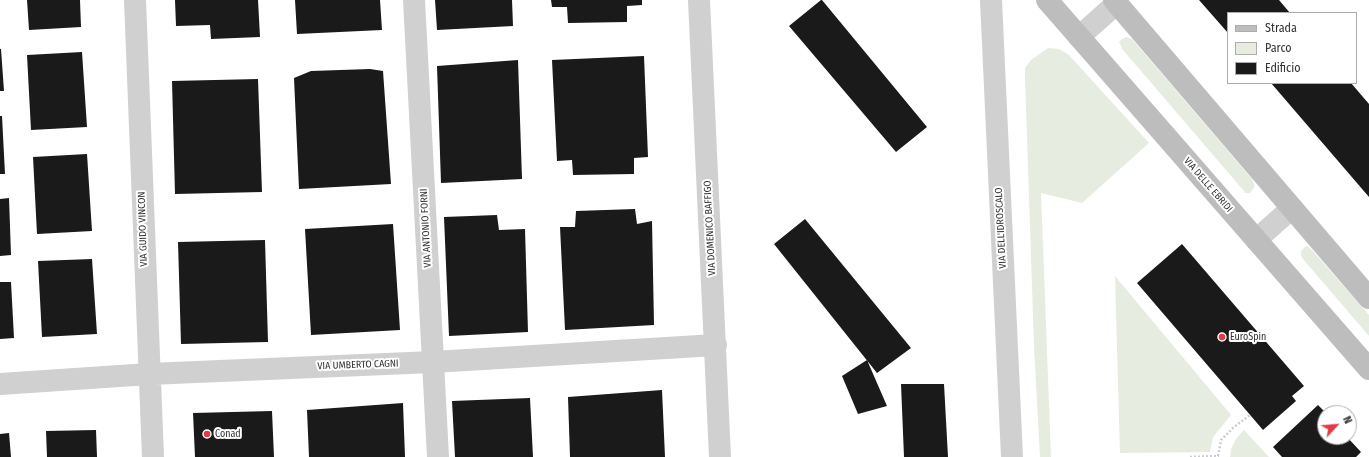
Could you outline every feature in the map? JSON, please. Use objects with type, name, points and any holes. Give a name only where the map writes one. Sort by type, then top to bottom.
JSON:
[{"type":"street","name":"VIA GUIDO VINCON","points":[[135,0],[153,457]]},
{"type":"street","name":"VIA ANTONIO FORNI","points":[[414,0],[438,457]]},
{"type":"street","name":"VIA DOMENICO BAFFIGO","points":[[699,0],[720,457]]},
{"type":"street","name":"VIA DELL'IDROSCALO","points":[[991,0],[1012,457]]},
{"type":"street","name":"VIA DELLE EBRIDI","points":[[1047,0],[1369,369]]},
{"type":"street","points":[[1079,37],[1116,1],[1369,298]]},
{"type":"street","points":[[1256,240],[1292,208]]},
{"type":"street","name":"VIA UMBERTO CAGNI","points":[[0,384],[149,374],[433,362],[716,345]]},
{"type":"path","points":[[1190,457],[1218,456],[1221,440],[1234,427],[1250,415]]},
{"type":"green space","points":[[1126,37],[1132,39],[1252,179],[1255,186],[1250,193],[1245,193],[1123,50],[1119,42]]},
{"type":"green space","points":[[1048,48],[1059,49],[1069,55],[1149,143],[1082,203],[1041,193],[1051,457],[1040,457],[1034,346],[1025,68],[1031,60]]},
{"type":"green space","points":[[1306,246],[1311,249],[1369,315],[1369,336],[1303,259],[1301,256],[1301,251]]},
{"type":"green space","points":[[1115,276],[1231,415],[1213,437],[1210,452],[1120,453]]},
{"type":"green space","points":[[1244,430],[1269,457],[1230,457],[1234,442]]},
{"type":"building","points":[[27,0],[80,0],[81,27],[29,30]]},
{"type":"building","points":[[175,0],[258,0],[260,37],[211,39],[210,25],[176,26]]},
{"type":"building","points":[[295,0],[380,0],[382,30],[297,34]]},
{"type":"building","points":[[435,0],[512,0],[513,26],[437,30]]},
{"type":"building","points":[[551,0],[642,0],[642,5],[627,6],[627,22],[568,23],[567,7],[552,7]]},
{"type":"building","points":[[821,0],[927,127],[896,152],[789,26]]},
{"type":"building","points":[[1199,0],[1279,0],[1289,12],[1227,12],[1227,32]]},
{"type":"building","points":[[1,49],[4,91],[0,91]]},
{"type":"building","points":[[82,52],[87,127],[31,130],[27,55]]},
{"type":"building","points":[[644,56],[648,157],[634,158],[634,174],[573,175],[572,160],[557,161],[552,60]]},
{"type":"building","points":[[518,60],[522,179],[441,183],[437,66]]},
{"type":"building","points":[[370,69],[383,71],[391,184],[299,189],[294,78],[311,71]]},
{"type":"building","points":[[258,79],[262,192],[175,194],[172,81]]},
{"type":"building","points":[[1272,84],[1352,84],[1369,104],[1369,197]]},
{"type":"building","points":[[0,116],[2,116],[5,174],[0,174]]},
{"type":"building","points":[[87,154],[92,231],[37,234],[33,157]]},
{"type":"building","points":[[9,198],[11,255],[0,256],[0,199]]},
{"type":"building","points":[[635,209],[637,224],[652,221],[654,325],[565,330],[560,227],[575,227],[576,211]]},
{"type":"building","points":[[497,215],[499,230],[525,229],[528,332],[449,336],[444,217]]},
{"type":"building","points":[[805,219],[911,348],[877,373],[774,244]]},
{"type":"building","points":[[393,224],[400,330],[311,335],[305,229]]},
{"type":"building","points":[[265,240],[268,342],[181,344],[178,242]]},
{"type":"building","points":[[1182,244],[1304,386],[1292,396],[1296,401],[1263,430],[1137,283]]},
{"type":"building","points":[[92,259],[97,334],[42,337],[38,261]]},
{"type":"building","points":[[0,282],[11,282],[14,338],[0,339]]},
{"type":"building","points":[[867,360],[887,406],[858,414],[842,376]]},
{"type":"building","points":[[901,384],[944,384],[948,457],[904,457]]},
{"type":"building","points":[[662,390],[665,457],[570,457],[568,397]]},
{"type":"building","points":[[530,398],[533,457],[455,457],[452,401]]},
{"type":"building","points":[[403,403],[405,457],[309,457],[307,410]]},
{"type":"building","points":[[1317,406],[1317,445],[1354,445],[1361,452],[1356,457],[1282,457],[1273,447]]},
{"type":"building","points":[[272,411],[274,457],[195,457],[193,413]]},
{"type":"building","points":[[96,430],[97,457],[47,457],[46,431]]},
{"type":"building","points":[[9,433],[11,457],[0,457],[0,434]]},
{"type":"place","name":"EuroSpin","points":[[1222,337]]},
{"type":"place","name":"Conad","points":[[207,434]]}]
